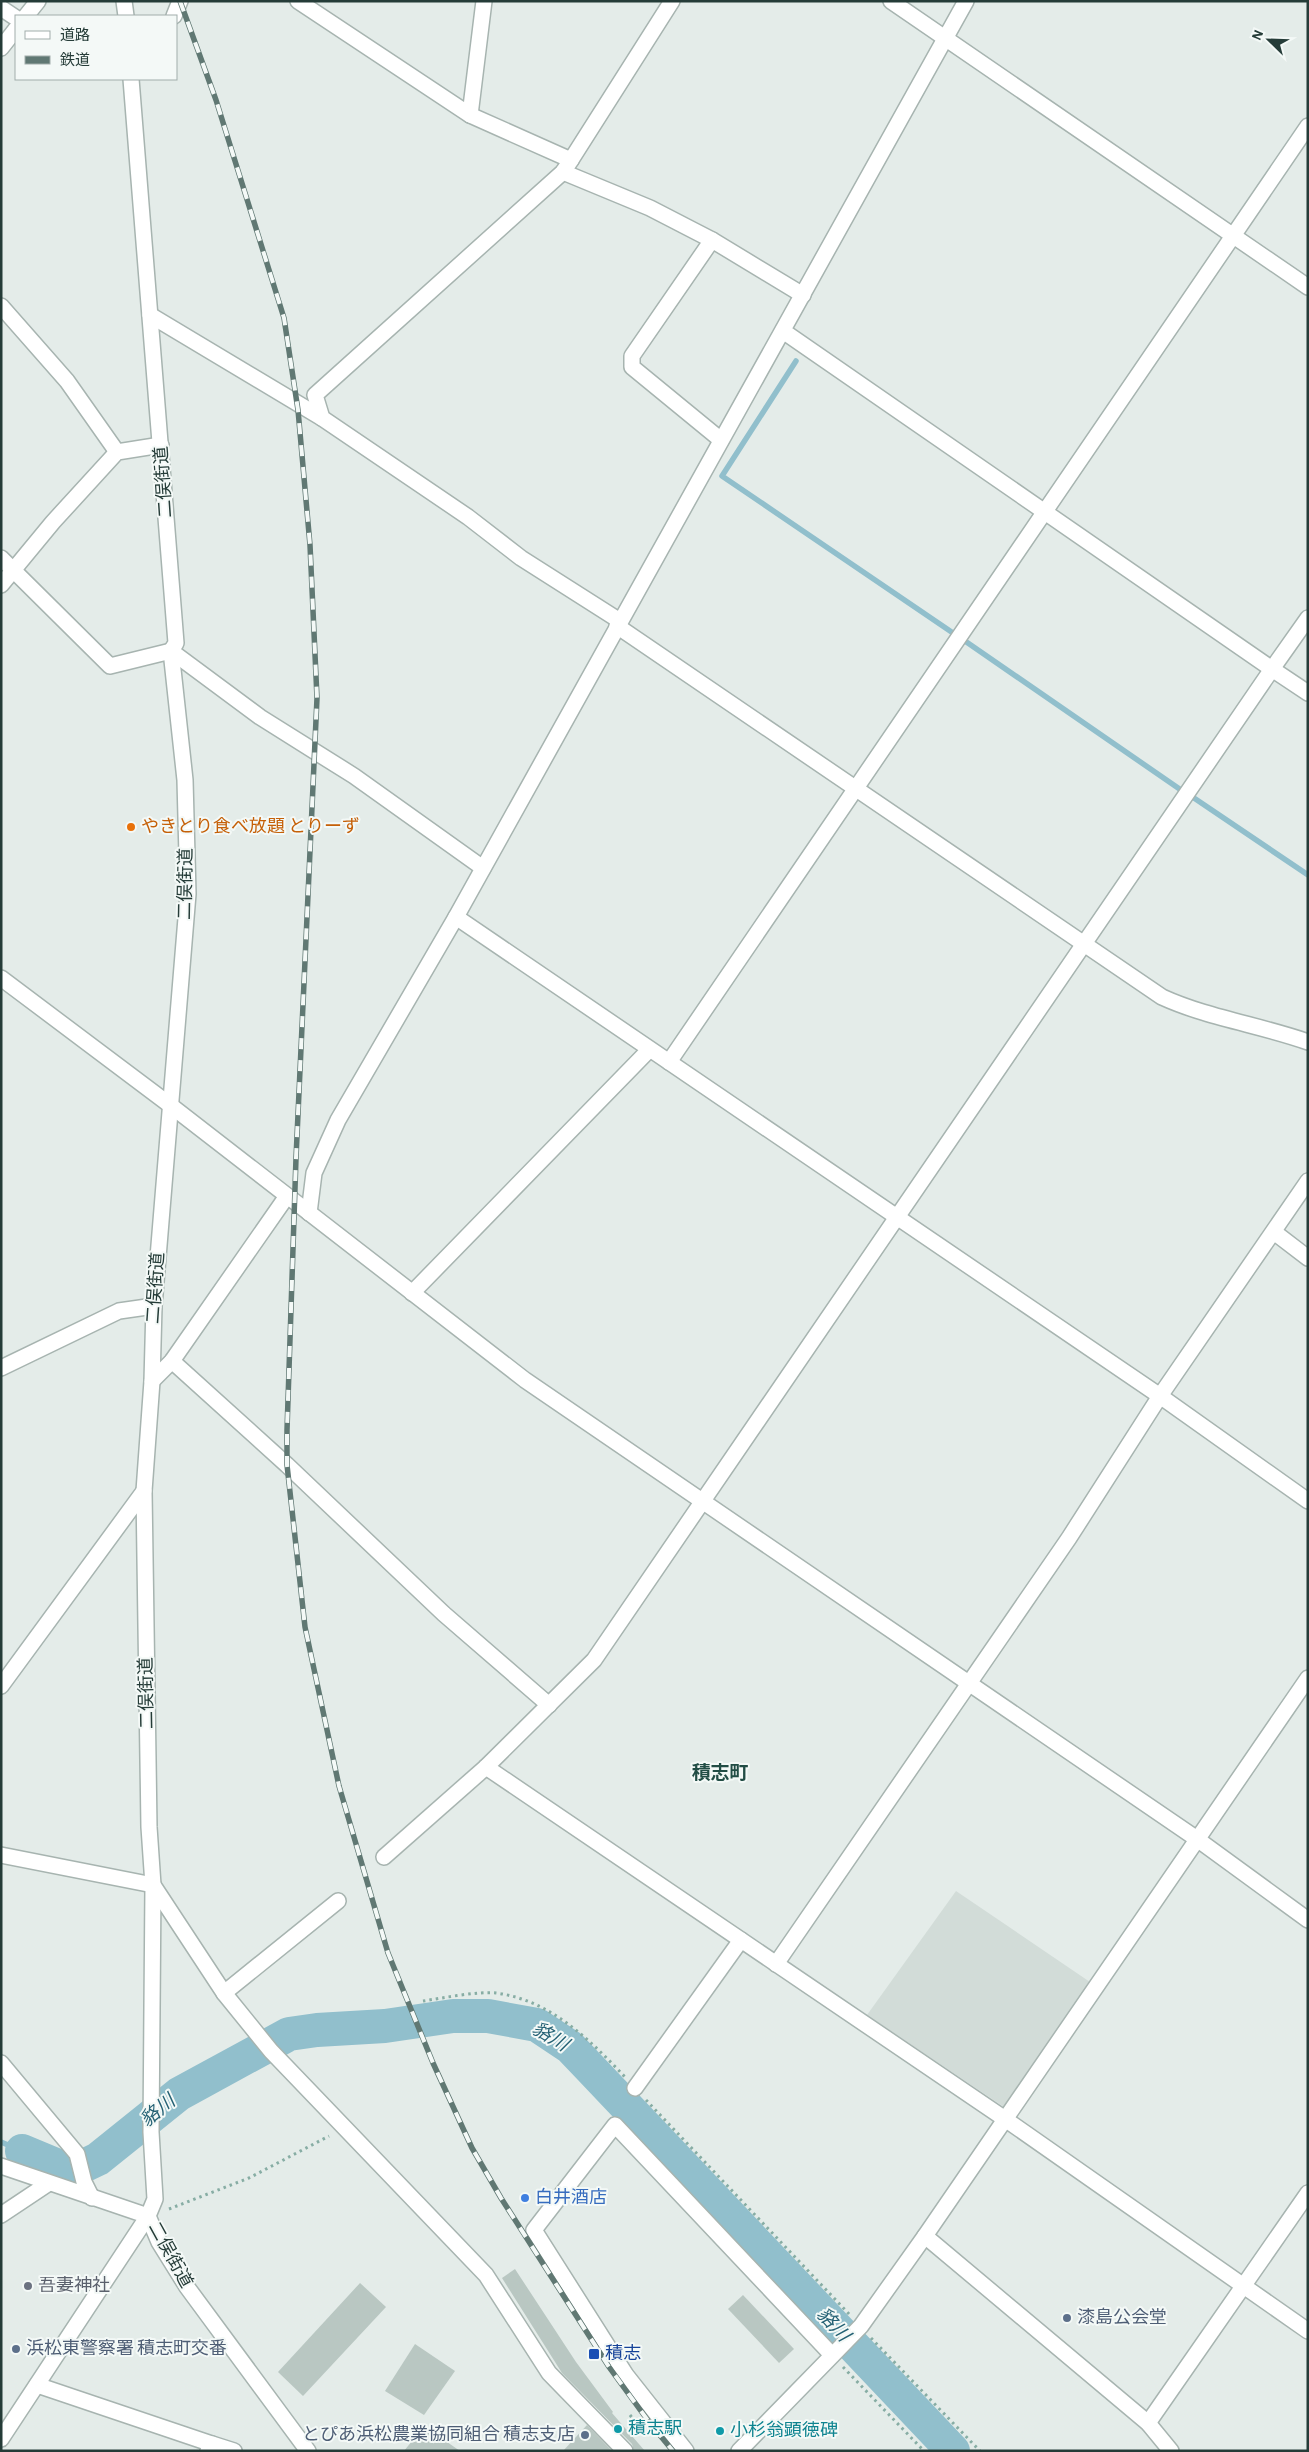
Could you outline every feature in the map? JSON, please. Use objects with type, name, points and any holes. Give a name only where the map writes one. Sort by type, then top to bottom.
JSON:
[{"type":"street","points":[[27,15],[38,1]]},
{"type":"street","points":[[124,1],[126,15]]},
{"type":"street","points":[[174,15],[180,1]]},
{"type":"street","points":[[298,1],[470,115],[712,240],[803,295]]},
{"type":"street","points":[[470,115],[484,1]]},
{"type":"street","points":[[322,418],[315,395],[567,166],[672,1]]},
{"type":"street","points":[[891,1],[1308,287]]},
{"type":"street","points":[[309,1213],[314,1173],[338,1120],[456,917],[966,1]]},
{"type":"street","points":[[1,8],[15,17]]},
{"type":"street","points":[[1,48],[15,30]]},
{"type":"street","name":"二俣街道","points":[[131,80],[176,643],[171,651],[185,780],[188,894],[154,1306],[152,1381],[144,1491],[149,1817],[153,1886],[151,2132],[155,2199],[148,2216],[159,2242],[187,2288],[308,2451]]},
{"type":"street","points":[[669,1062],[1308,126]]},
{"type":"street","points":[[712,240],[632,356],[632,367],[722,440]]},
{"type":"street","points":[[1,306],[67,381],[117,452]]},
{"type":"street","points":[[150,315],[322,418],[468,517],[521,558],[856,789],[1162,997],[1184,1007],[1274,1030],[1308,1042]]},
{"type":"street","points":[[782,331],[1308,694]]},
{"type":"street","points":[[1,585],[117,452],[161,445]]},
{"type":"street","points":[[1,558],[14,568],[110,666],[171,651],[260,717],[354,776],[483,868]]},
{"type":"street","points":[[384,1858],[486,1767],[594,1660],[1308,618]]},
{"type":"street","points":[[456,917],[1160,1396],[1308,1501]]},
{"type":"street","points":[[1,978],[170,1105],[526,1380],[1197,1839],[1308,1920]]},
{"type":"street","points":[[412,1293],[649,1050]]},
{"type":"street","points":[[776,1964],[1069,1538],[1160,1396],[1308,1181]]},
{"type":"street","points":[[152,1381],[172,1361],[287,1196]]},
{"type":"street","points":[[1274,1232],[1308,1258]]},
{"type":"street","points":[[1,1368],[119,1311],[154,1306]]},
{"type":"street","points":[[172,1361],[274,1452],[444,1614],[549,1705]]},
{"type":"street","points":[[4,1676],[144,1491]]},
{"type":"street","points":[[739,2451],[861,2326],[925,2236],[1308,1678]]},
{"type":"street","points":[[486,1767],[1005,2119],[1308,2331]]},
{"type":"street","points":[[1,1855],[153,1886],[224,1994],[267,2044],[486,2275],[549,2373],[626,2451]]},
{"type":"street","points":[[224,1994],[338,1901]]},
{"type":"street","points":[[635,2088],[741,1940]]},
{"type":"street","points":[[1,2063],[76,2154],[84,2182],[92,2198]]},
{"type":"street","points":[[686,2451],[626,2375],[534,2230],[615,2125],[832,2355]]},
{"type":"street","points":[[1,2166],[148,2216],[1,2439]]},
{"type":"street","points":[[1,2216],[49,2183]]},
{"type":"street","points":[[1148,2423],[1308,2193]]},
{"type":"street","points":[[925,2236],[1148,2423],[1171,2451]]},
{"type":"street","points":[[37,2385],[210,2448],[234,2451]]},
{"type":"path","points":[[423,2000],[495,1993],[537,2004],[572,2026],[597,2048],[980,2451]]},
{"type":"path","points":[[148,2216],[249,2178],[345,2127]]},
{"type":"path","points":[[832,2355],[924,2451]]},
{"type":"path","points":[[630,2415],[642,2431],[631,2435]]},
{"type":"shaded area","points":[[956,1891],[1090,1982],[1004,2107],[867,2015]]},
{"type":"building","points":[[515,2269],[612,2413],[645,2451],[634,2451],[632,2444],[562,2373],[502,2278]]},
{"type":"building","points":[[360,2283],[386,2307],[303,2396],[278,2372]]},
{"type":"building","points":[[743,2295],[794,2349],[779,2363],[728,2309]]},
{"type":"building","points":[[415,2344],[455,2371],[424,2415],[385,2391]]},
{"type":"building","name":"とぴあ浜松農業協同組合 積志支店","points":[[587,2425],[612,2451],[563,2451]]},
{"type":"building","points":[[424,2426],[460,2451],[404,2451]]},
{"type":"waterway","points":[[796,361],[722,476],[953,633]]},
{"type":"waterway","points":[[965,641],[1181,790]]},
{"type":"waterway","points":[[1194,798],[1308,875]]},
{"type":"waterway","name":"貉川","points":[[22,2151],[58,2166],[75,2170],[98,2159],[179,2094],[289,2034],[317,2030],[385,2026],[453,2016],[488,2016],[537,2025],[570,2047],[953,2451]]},
{"type":"waterway","points":[[1,2142],[22,2151]]},
{"type":"railway","points":[[180,1],[216,100],[284,318],[298,410],[310,545],[317,698],[296,1158],[287,1430],[287,1465],[305,1627],[339,1786],[388,1953],[433,2063],[472,2148],[501,2198],[609,2367],[649,2422],[673,2451]]},
{"type":"place","name":"やきとり食べ放題 とりーず","points":[[131,827]]},
{"type":"place","name":"白井酒店","points":[[525,2198]]},
{"type":"place","name":"吾妻神社","points":[[28,2286]]},
{"type":"place","name":"漆島公会堂","points":[[1067,2318]]},
{"type":"place","name":"浜松東警察署 積志町交番","points":[[16,2349]]},
{"type":"place","name":"積志","points":[[594,2354]]},
{"type":"place","name":"積志駅","points":[[618,2429]]},
{"type":"place","name":"小杉翁顕徳碑","points":[[720,2431]]},
{"type":"place","name":"とぴあ浜松農業協同組合 積志支店","points":[[585,2435]]},
{"type":"district","name":"積志町","points":[[720,1773]]}]
